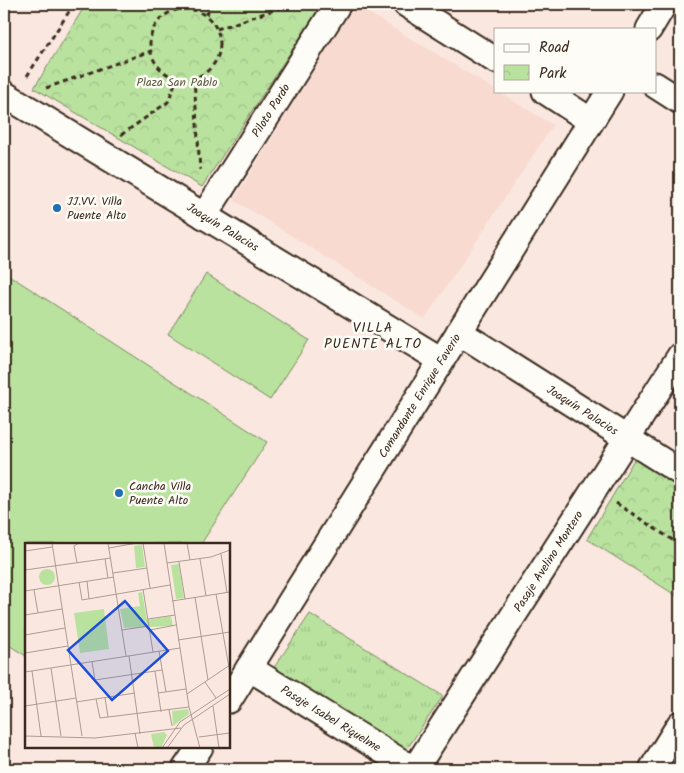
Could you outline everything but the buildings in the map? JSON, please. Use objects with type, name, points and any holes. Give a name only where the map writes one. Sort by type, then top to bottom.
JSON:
[{"type":"street","name":"Piloto Pardo","points":[[204,216],[338,4]]},
{"type":"street","points":[[406,4],[494,59]]},
{"type":"street","points":[[650,28],[664,4]]},
{"type":"street","points":[[656,86],[680,100]]},
{"type":"street","points":[[546,92],[591,121]]},
{"type":"street","name":"Comandante Enrique Faverio","points":[[230,698],[609,92]]},
{"type":"street","name":"Joaquín Palacios","points":[[8,97],[442,360]]},
{"type":"street","name":"Joaquín Palacios","points":[[459,332],[680,472]]},
{"type":"street","name":"Pasaje Avelino Montero","points":[[413,766],[421,760],[680,356]]},
{"type":"street","name":"Pasaje Isabel Riquelme","points":[[249,668],[403,764],[413,766]]},
{"type":"street","points":[[652,769],[680,724]]},
{"type":"street","points":[[186,769],[199,748]]},
{"type":"path","points":[[8,97],[74,4]]},
{"type":"path","points":[[182,4],[183,8]]},
{"type":"path","points":[[206,15],[213,4]]},
{"type":"path","points":[[217,29],[292,4]]},
{"type":"path","points":[[183,8],[195,10],[206,15],[217,29],[220,45],[218,56],[212,66],[194,78],[177,78],[162,70],[154,62],[150,39],[154,28],[161,18],[171,11],[183,8]]},
{"type":"path","points":[[8,97],[151,51]]},
{"type":"path","points":[[98,151],[168,102],[177,78]]},
{"type":"path","points":[[194,78],[204,216]]},
{"type":"path","points":[[595,489],[680,545]]},
{"type":"shaded area","points":[[354,4],[494,89],[494,92],[499,92],[553,125],[425,319],[234,200]]},
{"type":"green space","name":"Plaza San Pablo","points":[[86,4],[322,4],[202,187],[34,88]]},
{"type":"green space","name":"Cancha Villa Puente Alto","points":[[4,272],[267,442],[202,543],[25,543],[25,655],[4,642]]},
{"type":"green space","points":[[206,274],[309,340],[270,400],[168,334]]},
{"type":"green space","points":[[635,458],[680,488],[680,598],[587,539]]},
{"type":"green space","points":[[310,614],[443,696],[404,753],[273,669]]},
{"type":"place","name":"JJ.VV. Villa Puente Alto","points":[[57,208]]},
{"type":"place","name":"Cancha Villa Puente Alto","points":[[119,493]]},
{"type":"district","name":"VILLA PUENTE ALTO","points":[[373,336]]}]
